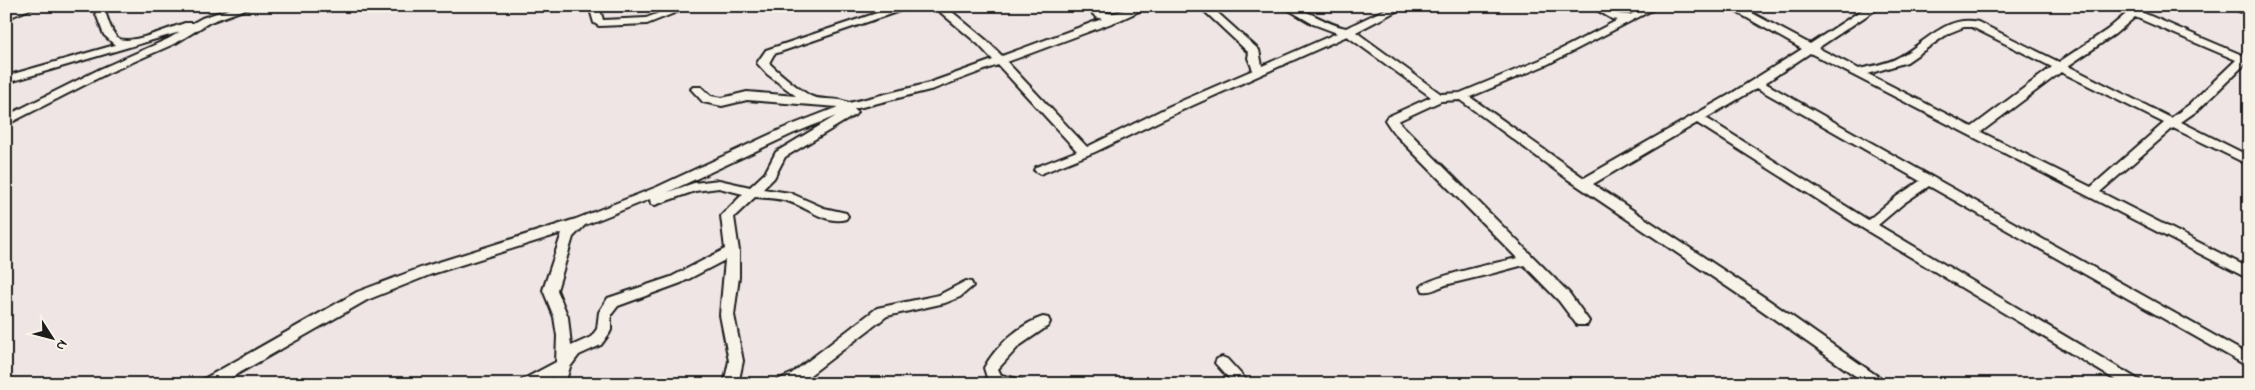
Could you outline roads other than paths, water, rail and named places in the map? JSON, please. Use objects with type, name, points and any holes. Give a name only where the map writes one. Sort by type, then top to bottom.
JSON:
[{"type":"street","points":[[6,16],[32,6]]},
{"type":"street","points":[[98,6],[109,35],[116,42],[131,44]]},
{"type":"street","points":[[6,80],[131,44],[249,6]]},
{"type":"street","points":[[594,6],[599,23],[647,21],[687,6]]},
{"type":"street","points":[[810,101],[771,72],[763,63],[770,52],[909,6]]},
{"type":"street","points":[[938,6],[982,42],[1084,151]]},
{"type":"street","points":[[1090,6],[1100,15],[1116,18]]},
{"type":"street","points":[[207,384],[362,296],[428,270],[581,222],[661,190],[788,131],[847,107],[930,87],[1145,6]]},
{"type":"street","points":[[1204,6],[1223,25],[1232,31],[1245,46],[1255,52],[1254,58],[1258,72]]},
{"type":"street","points":[[1287,6],[1330,29],[1349,32],[1439,98]]},
{"type":"street","points":[[1040,170],[1068,161],[1084,151],[1349,32],[1402,6]]},
{"type":"street","points":[[1595,6],[1616,17],[1633,18]]},
{"type":"street","points":[[1582,321],[1564,298],[1397,129],[1391,120],[1439,98],[1462,96],[1544,62],[1655,6]]},
{"type":"street","points":[[1731,6],[1857,73],[2249,274]]},
{"type":"street","points":[[1584,184],[1595,180],[1640,150],[1756,83],[1876,6]]},
{"type":"street","points":[[2092,194],[2173,122],[2194,107],[2247,58],[2138,10],[2117,6]]},
{"type":"street","points":[[2235,6],[2249,12]]},
{"type":"street","points":[[1973,132],[2061,66],[2111,32],[2138,10]]},
{"type":"street","points":[[6,122],[104,71],[172,41],[206,20]]},
{"type":"street","points":[[1857,73],[1901,62],[1944,32],[1969,24],[1980,27],[2061,66],[2249,161]]},
{"type":"street","points":[[1756,83],[2249,362]]},
{"type":"street","points":[[697,89],[707,99],[722,102],[747,96],[840,103],[847,107]]},
{"type":"street","points":[[1462,96],[1584,184],[1878,384]]},
{"type":"street","points":[[731,384],[736,361],[726,315],[732,277],[732,251],[727,216],[770,175],[780,155],[789,148],[871,102]]},
{"type":"street","points":[[1697,118],[1869,226],[2134,384]]},
{"type":"street","points":[[1869,226],[1900,200],[1928,181]]},
{"type":"street","points":[[567,235],[694,187],[719,184],[752,192],[790,197],[822,212],[842,216]]},
{"type":"street","points":[[558,384],[563,365],[564,336],[550,290],[567,235],[581,222]]},
{"type":"street","points":[[527,384],[563,365],[574,352],[596,341],[604,330],[603,318],[606,308],[613,302],[676,280],[732,251]]},
{"type":"street","points":[[1428,287],[1444,280],[1484,272],[1525,260]]},
{"type":"street","points":[[782,384],[796,378],[882,312],[949,297],[966,286]]},
{"type":"street","points":[[1017,384],[996,381],[991,368],[1010,344],[1043,322]]},
{"type":"street","points":[[1222,363],[1243,384]]}]
